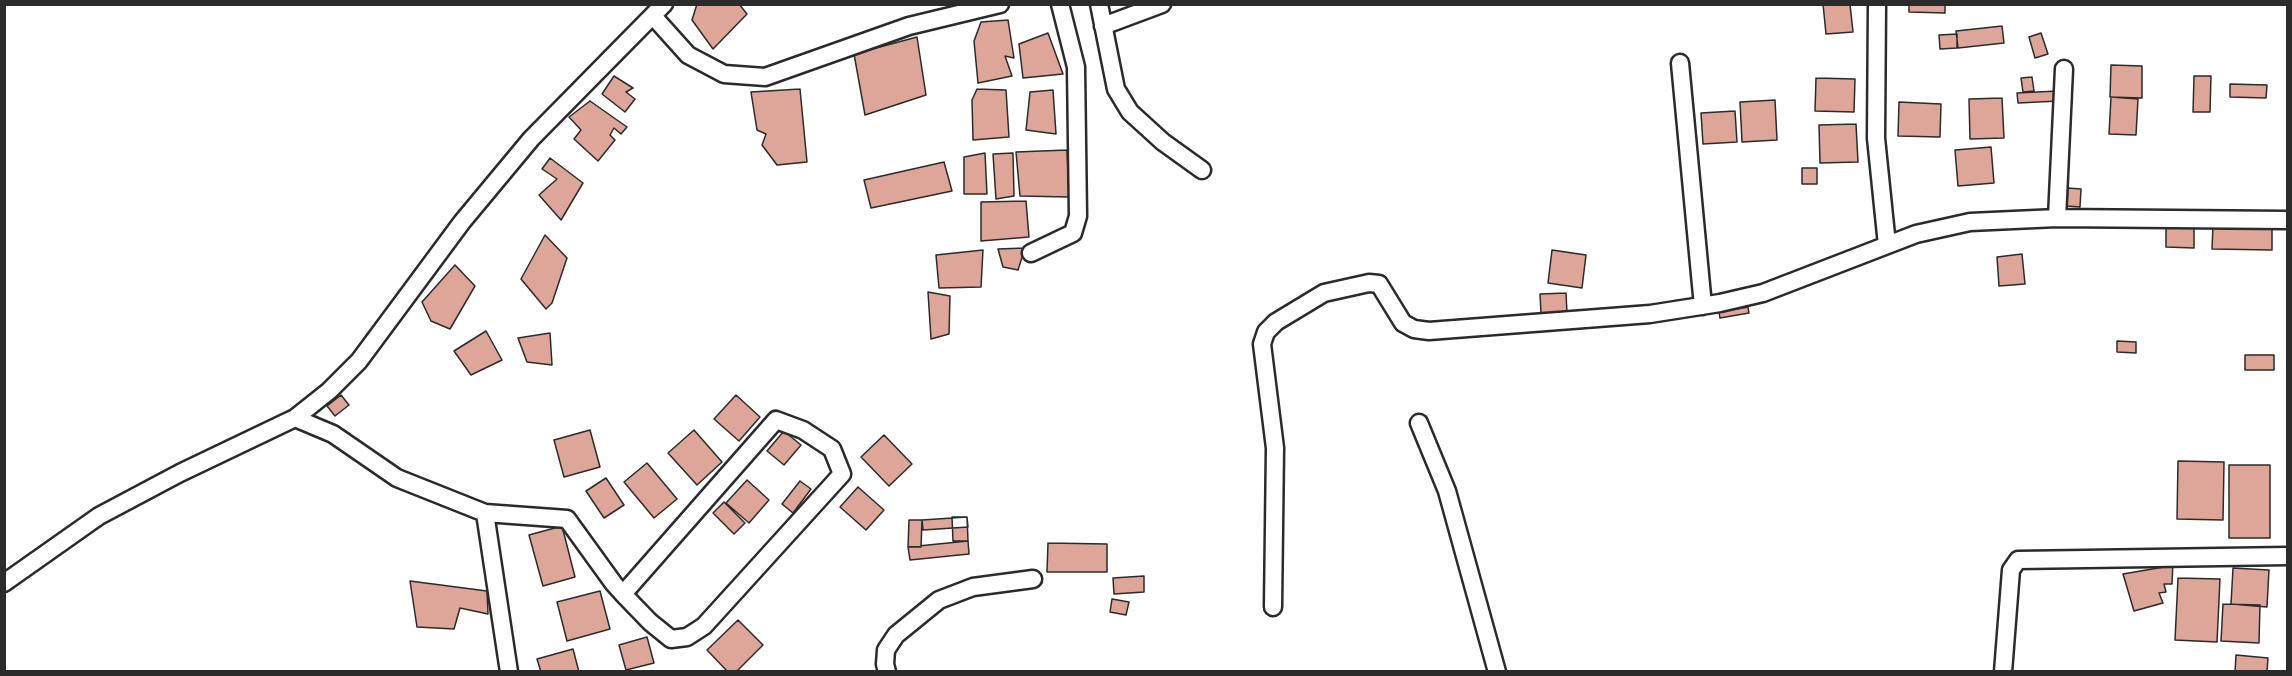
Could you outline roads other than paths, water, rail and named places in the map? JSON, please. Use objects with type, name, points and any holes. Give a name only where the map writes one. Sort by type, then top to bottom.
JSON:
[{"type":"street","points":[[4,583],[99,516],[180,472],[295,418],[329,391],[359,361],[462,222],[531,139],[658,10],[688,55],[724,74],[765,77],[909,26],[1000,4]]},
{"type":"street","points":[[1030,253],[1073,233],[1078,216],[1076,67],[1060,4]]},
{"type":"street","points":[[1099,4],[1116,89],[1130,112],[1163,142],[1202,170]]},
{"type":"street","points":[[1103,26],[1162,4]]},
{"type":"street","points":[[1877,4],[1876,138],[1887,245]]},
{"type":"street","points":[[1680,63],[1703,306]]},
{"type":"street","points":[[2057,218],[2064,69]]},
{"type":"street","points":[[1273,607],[1275,448],[1262,344],[1266,332],[1276,322],[1324,293],[1369,283],[1379,284],[1403,323],[1414,329],[1429,331],[1650,314],[1703,306],[1763,292],[1917,234],[1970,222],[2057,218],[2288,220]]},
{"type":"street","points":[[295,418],[333,434],[397,478],[485,513],[567,519],[623,594],[650,622],[671,639],[687,638],[704,626],[842,474],[832,449],[803,430],[776,420],[623,594]]},
{"type":"street","points":[[1419,423],[1447,490],[1497,672]]},
{"type":"street","points":[[485,513],[509,672]]},
{"type":"street","points":[[2003,672],[2011,570],[2018,560],[2288,556]]},
{"type":"street","points":[[887,672],[886,650],[896,635],[939,600],[973,587],[1033,579]]}]
